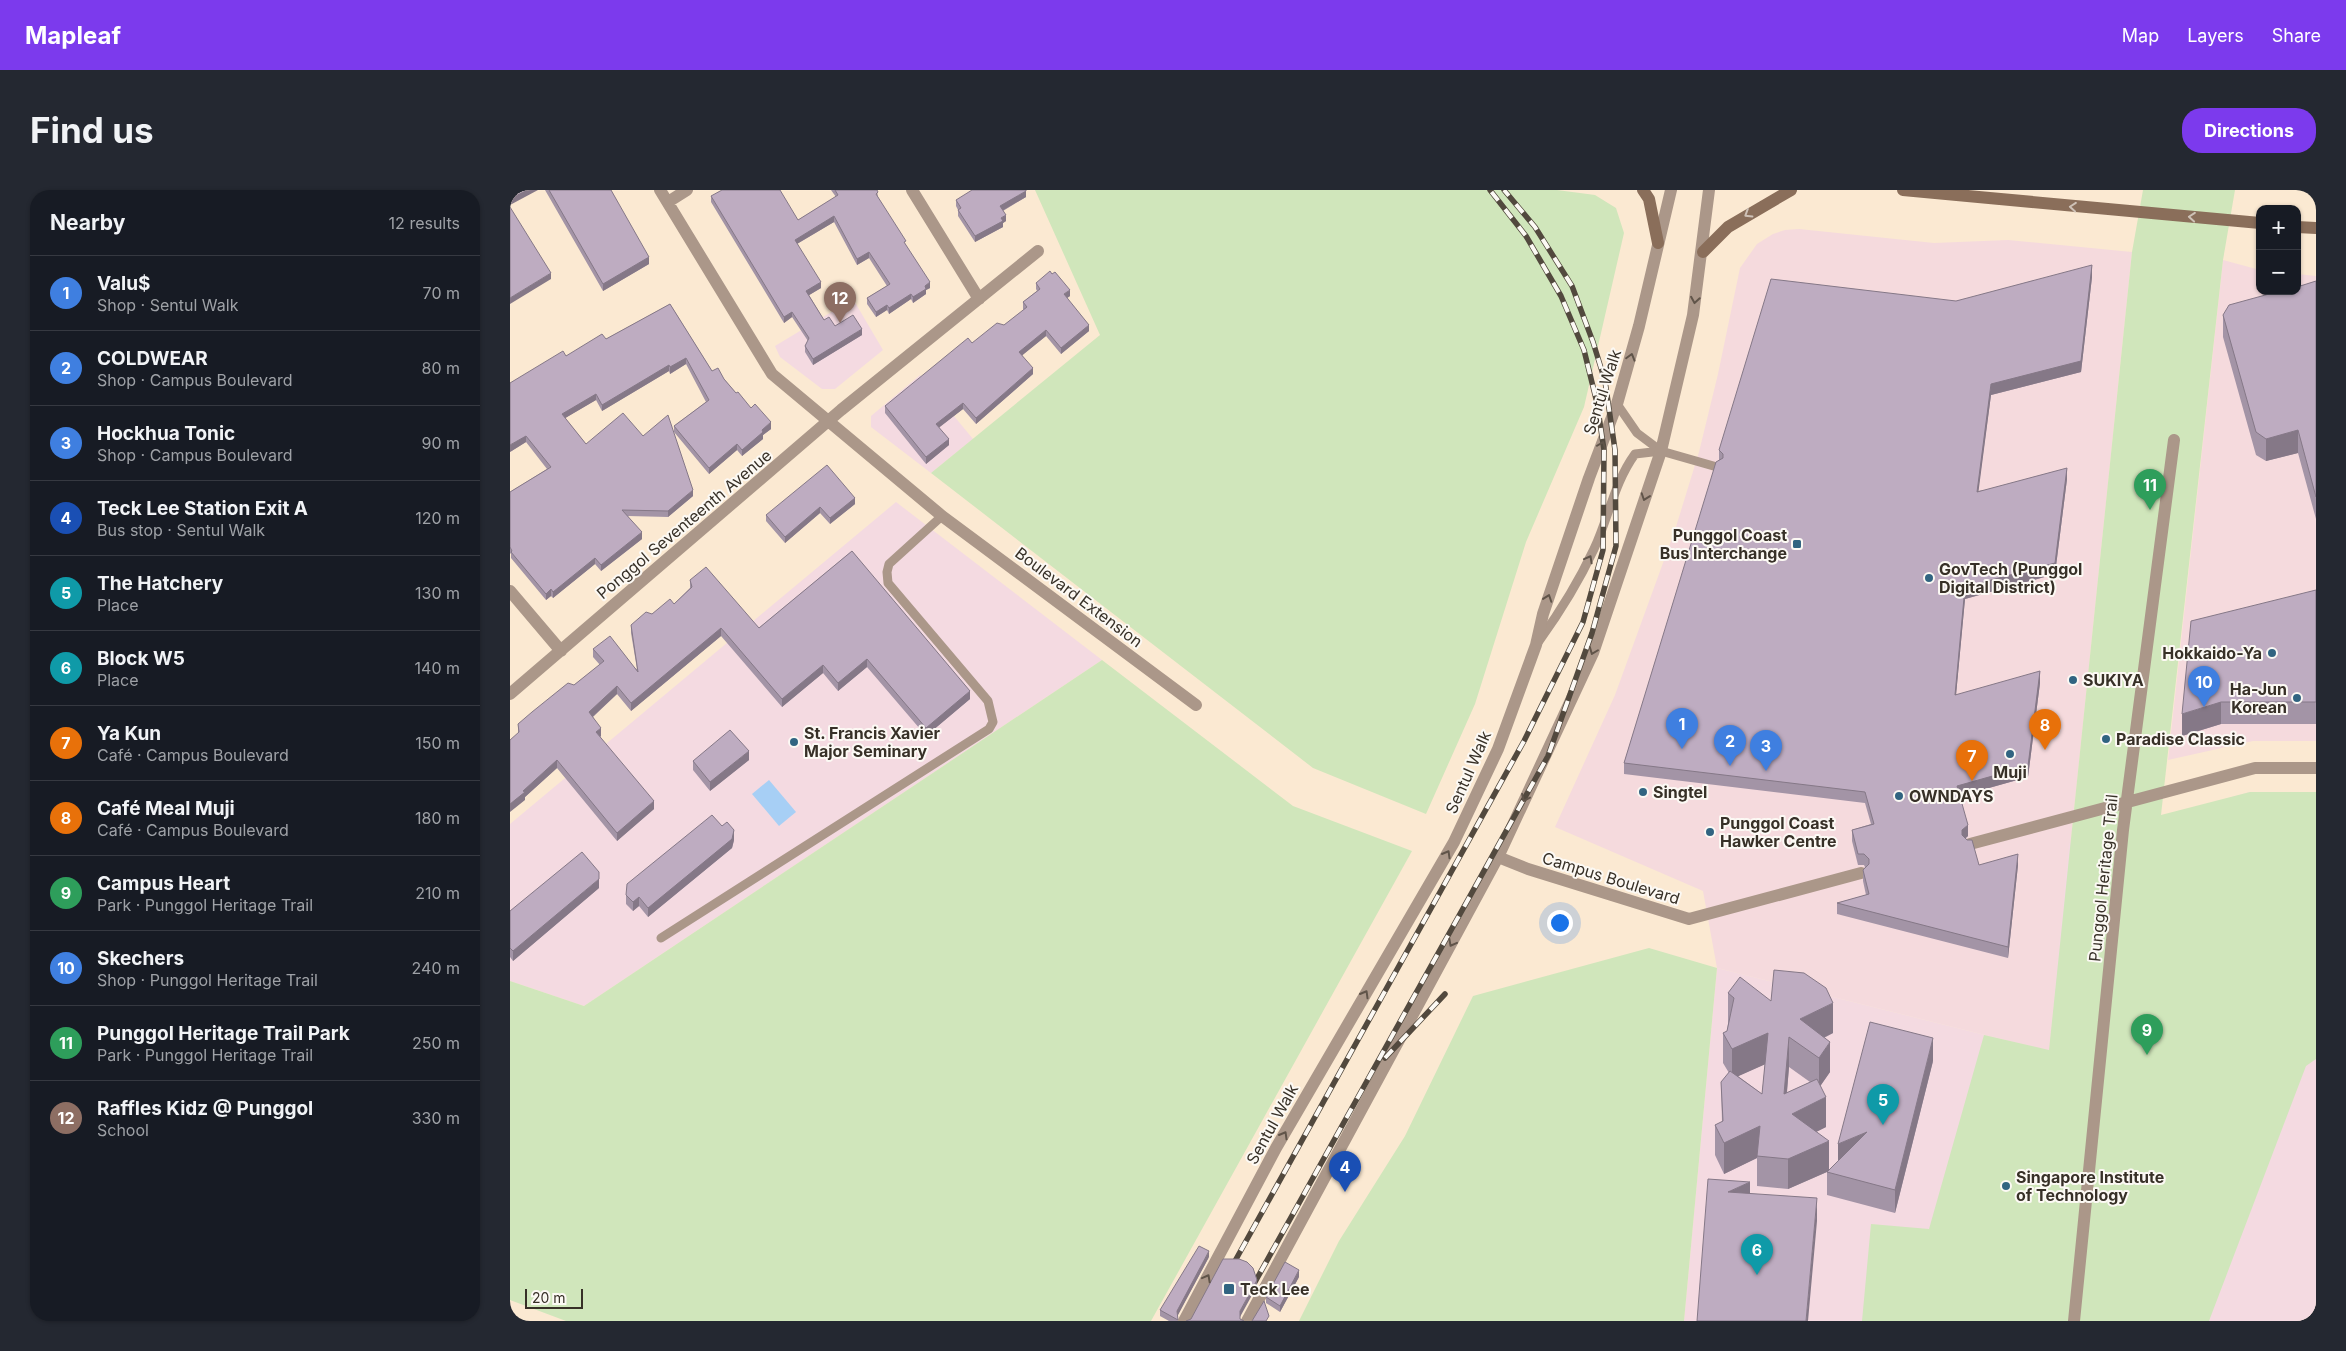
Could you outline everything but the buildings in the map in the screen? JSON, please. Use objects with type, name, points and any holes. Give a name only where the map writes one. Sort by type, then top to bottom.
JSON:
[{"type":"main road","points":[[1643,190],[1650,199],[1658,243]]},
{"type":"main road","points":[[1703,252],[1728,227],[1791,190]]},
{"type":"main road","points":[[1902,190],[2256,223]]},
{"type":"main road","points":[[2301,227],[2316,228]]},
{"type":"street","points":[[660,190],[772,374],[942,516]]},
{"type":"street","points":[[668,202],[687,190]]},
{"type":"street","points":[[912,190],[979,300]]},
{"type":"street","name":"Sentul Walk","points":[[1184,1321],[1276,1148],[1454,842],[1498,748],[1536,645],[1543,614],[1589,478],[1617,404],[1639,326],[1671,190]]},
{"type":"street","points":[[1247,1321],[1498,857],[1593,653],[1661,451],[1693,315],[1703,252],[1709,190]]},
{"type":"street","name":"Ponggol Seventeenth Avenue","points":[[510,694],[828,422],[1038,251]]},
{"type":"street","name":"Punggol Heritage Trail","points":[[2074,1321],[2123,830],[2174,440]]},
{"type":"street","name":"Boulevard Extension","points":[[942,516],[1196,705]]},
{"type":"street","points":[[510,591],[561,651]]},
{"type":"street","points":[[1970,844],[2255,768],[2316,768]]},
{"type":"street","name":"Campus Boulevard","points":[[1498,857],[1528,869],[1689,919],[1861,873]]},
{"type":"lane","points":[[1617,404],[1637,433],[1661,451],[1717,467]]},
{"type":"lane","points":[[1536,645],[1559,612],[1595,548],[1622,472],[1635,454],[1661,451]]},
{"type":"lane","points":[[661,938],[989,729],[993,722],[988,701],[888,583],[887,572],[889,564],[942,516]]},
{"type":"shaded area","points":[[1799,229],[1934,243],[2008,240],[2132,252],[2049,1051],[1717,968],[1703,891],[1555,827],[1615,695],[1675,530],[1699,452],[1718,374],[1740,268],[1757,244],[1773,234],[1785,230]]},
{"type":"shaded area","points":[[2223,260],[2256,269],[2256,295],[2301,295],[2301,274],[2316,276],[2316,741],[2253,741],[2168,760]]},
{"type":"shaded area","points":[[853,299],[883,350],[835,389],[822,389],[780,357],[775,346]]},
{"type":"shaded area","points":[[920,375],[973,439],[931,473],[871,427],[871,416]]},
{"type":"shaded area","name":"St. Francis Xavier Major Seminary","points":[[896,502],[1102,660],[584,1006],[510,981],[510,824]]},
{"type":"shaded area","name":"Singapore Institute of Technology","points":[[2250,792],[2316,792],[2316,1321],[1684,1321],[1717,968],[2049,1051],[2069,843]]},
{"type":"green space","points":[[1035,190],[1557,190],[1595,195],[1616,208],[1624,233],[1584,407],[1526,542],[1475,704],[1426,814],[1313,768],[931,473],[1100,335]]},
{"type":"green space","name":"Singapore Institute of Technology","points":[[2143,190],[2235,190],[2223,260],[2161,815],[2250,792],[2316,792],[2316,1059],[2306,1066],[2209,1321],[1862,1321],[1871,1224],[1929,1229],[1984,1035],[2049,1050],[2132,252]]},
{"type":"green space","points":[[1102,660],[1293,806],[1412,851],[1151,1321],[566,1321],[510,1300],[510,981],[584,1006]]},
{"type":"green space","points":[[1649,948],[1717,968],[1684,1321],[1299,1321],[1339,1241],[1405,1136],[1473,996]]},
{"type":"water","points":[[769,780],[796,812],[779,826],[752,794]]},
{"type":"railway","points":[[1230,1270],[1524,741],[1583,622],[1603,550],[1604,450],[1597,403],[1584,350],[1561,296],[1526,236],[1490,190]]},
{"type":"railway","points":[[1250,1291],[1548,756],[1592,633],[1616,546],[1615,450],[1605,381],[1593,342],[1572,286],[1535,227],[1504,190]]},
{"type":"railway","points":[[1385,1058],[1445,994]]},
{"type":"place","name":"Raffles Kidz @ Punggol","points":[[840,323]]},
{"type":"place","name":"Punggol Heritage Trail Park","points":[[2150,510]]},
{"type":"place","name":"Punggol Coast Bus Interchange","points":[[1797,544]]},
{"type":"place","name":"GovTech (Punggol Digital District)","points":[[1929,578]]},
{"type":"place","name":"Hokkaido-Ya","points":[[2272,653]]},
{"type":"place","name":"SUKIYA","points":[[2073,680]]},
{"type":"place","name":"Ha-Jun Korean","points":[[2297,698]]},
{"type":"place","name":"Skechers","points":[[2204,707]]},
{"type":"place","name":"Paradise Classic","points":[[2106,739]]},
{"type":"place","name":"St. Francis Xavier Major Seminary","points":[[794,742]]},
{"type":"place","name":"Valu$","points":[[1682,749]]},
{"type":"place","name":"Café Meal Muji","points":[[2045,750]]},
{"type":"place","name":"Muji","points":[[2010,754]]},
{"type":"place","name":"COLDWEAR","points":[[1730,766]]},
{"type":"place","name":"Hockhua Tonic","points":[[1766,771]]},
{"type":"place","name":"Ya Kun","points":[[1972,781]]},
{"type":"place","name":"Singtel","points":[[1643,792]]},
{"type":"place","name":"OWNDAYS","points":[[1899,796]]},
{"type":"place","name":"Punggol Coast Hawker Centre","points":[[1710,832]]},
{"type":"place","name":"Campus Heart","points":[[2147,1055]]},
{"type":"place","name":"The Hatchery","points":[[1883,1125]]},
{"type":"place","name":"Singapore Institute of Technology","points":[[2006,1186]]},
{"type":"place","name":"Teck Lee Station Exit A","points":[[1345,1192]]},
{"type":"place","name":"Block W5","points":[[1757,1275]]},
{"type":"place","name":"Teck Lee","points":[[1229,1289]]}]
